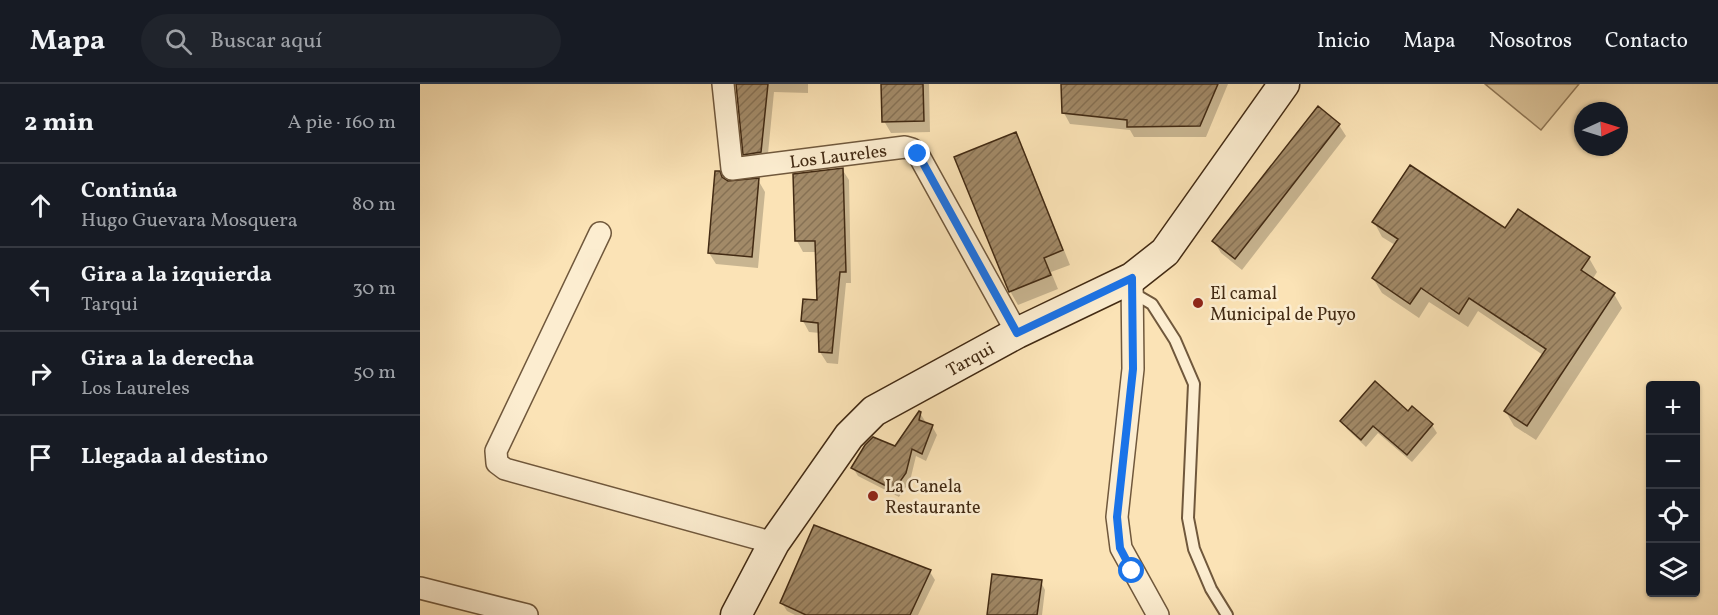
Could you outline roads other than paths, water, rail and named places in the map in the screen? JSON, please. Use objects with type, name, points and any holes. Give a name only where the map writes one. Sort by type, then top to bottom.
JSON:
[{"type":"street","name":"Los Laureles","points":[[723,84],[732,169],[905,147],[918,154],[1017,333]]},
{"type":"street","name":"Tarqui","points":[[736,615],[774,543],[849,436],[874,411],[1017,333],[1132,285],[1165,252],[1284,84]]},
{"type":"street","points":[[600,233],[496,451],[497,463],[505,469],[774,543]]},
{"type":"street","points":[[1132,285],[1133,369],[1117,517],[1120,548],[1158,615]]},
{"type":"street","points":[[420,588],[527,615]]},
{"type":"lane","points":[[1132,285],[1152,304],[1175,340],[1194,384],[1188,518],[1194,549],[1211,589],[1227,615]]},
{"type":"place","name":"El camal Municipal de Puyo","points":[[1198,303]]},
{"type":"place","name":"La Canela Restaurante","points":[[873,496]]}]
